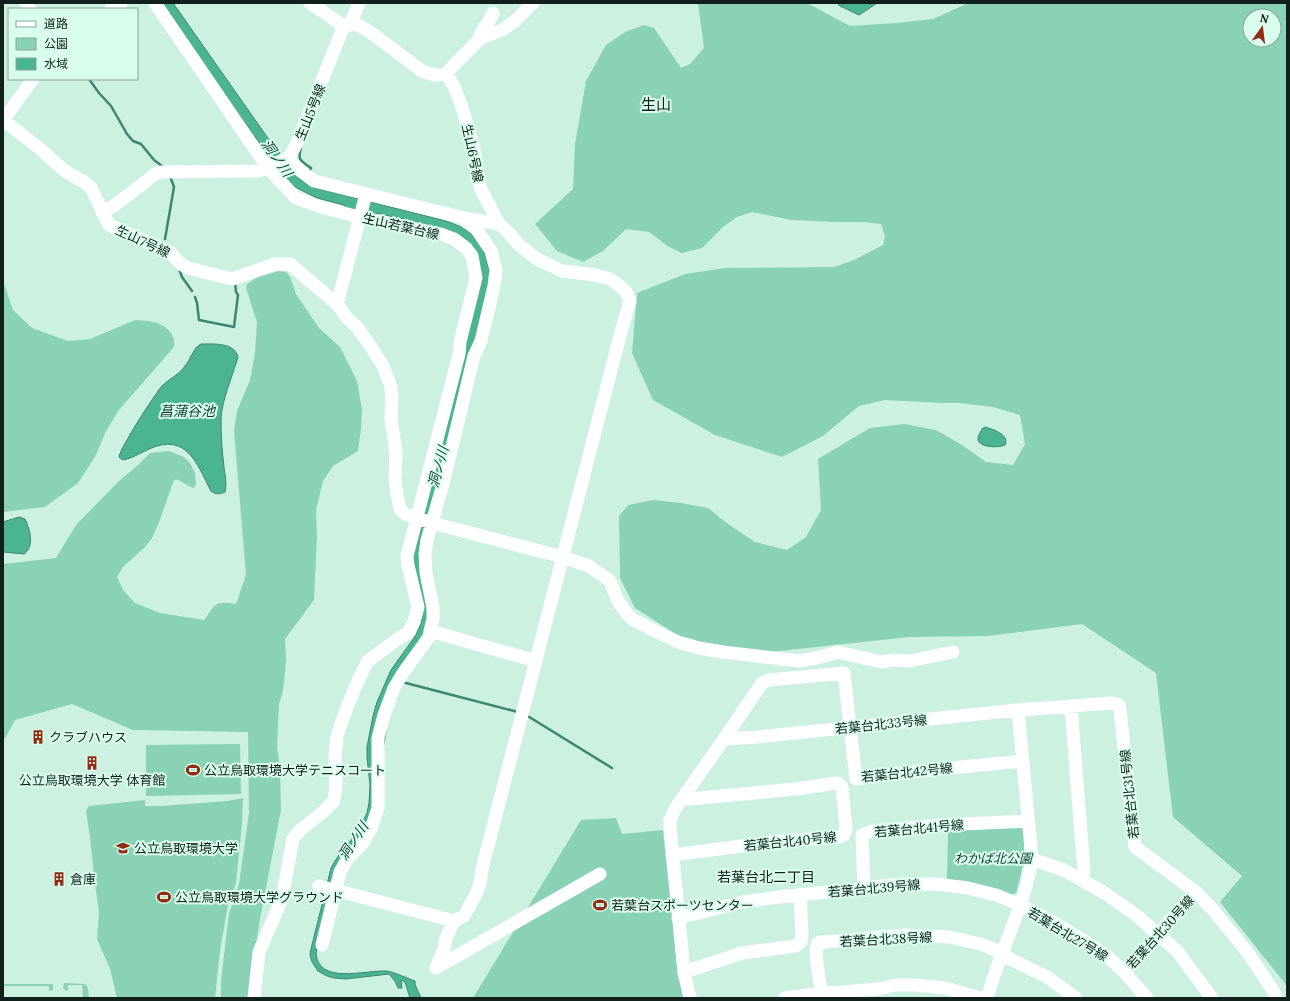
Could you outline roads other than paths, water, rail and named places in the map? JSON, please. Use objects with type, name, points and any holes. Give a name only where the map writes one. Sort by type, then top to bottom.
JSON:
[{"type":"street","name":"生山若葉台線","points":[[155,3],[268,168],[296,198],[321,207],[441,234],[454,239],[466,248],[472,256],[476,278],[460,342],[459,354],[408,556],[408,565],[418,606],[414,622],[408,633],[367,662],[354,690],[337,736],[335,757],[336,781],[333,802],[300,830],[293,839],[282,899],[259,952],[254,998]]},
{"type":"street","points":[[310,3],[339,22],[346,25],[356,24],[370,32],[397,50],[422,71],[436,76],[446,74],[478,41],[485,36],[502,30],[515,21],[533,3]]},
{"type":"street","name":"生山5号線","points":[[102,212],[115,205],[155,174],[161,172],[258,171],[268,168],[290,156],[297,143],[343,28],[359,3]]},
{"type":"street","points":[[478,41],[479,35],[492,18],[493,12]]},
{"type":"street","name":"生山6号線","points":[[446,74],[454,86],[462,107],[474,149],[480,187],[499,224],[519,245],[537,259],[562,271],[595,275],[610,279],[626,292],[630,301],[482,869],[480,884],[464,916],[454,921]]},
{"type":"street","name":"生山7号線","points":[[32,80],[6,116],[6,122],[65,171],[84,182],[90,188],[109,225],[170,252],[182,265],[188,268],[232,279],[275,264],[290,264],[337,304],[347,318],[357,327],[383,366],[391,387],[392,423],[396,452],[395,480],[400,509],[405,514],[432,523],[563,556],[589,566],[610,581],[618,601],[626,614],[655,631],[678,642],[699,648],[798,661],[822,657],[837,652],[882,662],[894,660],[910,661],[953,652]]},
{"type":"street","points":[[286,158],[314,181],[464,218],[499,224]]},
{"type":"street","points":[[337,304],[366,194]]},
{"type":"street","points":[[322,946],[340,872],[348,858],[362,844],[371,829],[378,808],[378,738],[384,715],[394,688],[403,672],[429,637],[433,619],[433,608],[426,573],[425,554],[427,540],[474,356],[481,341],[494,286],[496,270],[491,251],[477,230],[464,218]]},
{"type":"street","points":[[430,632],[536,661]]},
{"type":"street","name":"若葉台北42号線","points":[[724,739],[762,683],[769,680],[844,673],[856,779],[940,768],[1023,761]]},
{"type":"street","name":"若葉台北31号線","points":[[1018,710],[1111,703],[1119,705],[1135,847],[1196,892],[1214,911],[1248,953],[1274,992],[1276,998]]},
{"type":"street","points":[[1071,707],[1084,871],[1080,879]]},
{"type":"street","points":[[987,998],[1002,953],[1021,905],[1029,878],[1032,859],[1018,710]]},
{"type":"street","name":"若葉台北33号線","points":[[724,739],[757,737],[1018,710]]},
{"type":"street","points":[[690,998],[684,972],[672,855],[670,820],[674,811],[724,739]]},
{"type":"street","name":"若葉台北40号線","points":[[672,855],[780,841],[840,837],[845,832],[846,825],[842,788],[836,783],[756,793],[690,799],[684,797]]},
{"type":"street","name":"若葉台北41号線","points":[[864,888],[862,835],[872,832],[940,826],[1029,821]]},
{"type":"street","points":[[1032,859],[1063,870],[1080,879],[1123,905],[1136,915],[1177,951],[1212,998]]},
{"type":"street","points":[[319,886],[454,921],[446,938],[444,949],[436,968],[600,874]]},
{"type":"street","name":"若葉台北39号線","points":[[678,918],[739,903],[770,898],[902,884],[936,884],[968,888],[989,893],[1021,905]]},
{"type":"street","name":"若葉台北30号線","points":[[1124,971],[1159,936],[1165,926],[1196,892]]},
{"type":"street","points":[[684,972],[742,953],[796,946],[801,942],[802,936],[800,894]]},
{"type":"street","name":"若葉台北27号線","points":[[1021,905],[1058,925],[1107,956],[1124,971],[1147,998]]},
{"type":"street","name":"若葉台北38号線","points":[[818,995],[816,949],[820,942],[902,935],[950,936],[1002,953]]},
{"type":"street","points":[[1002,953],[1010,959],[1047,977],[1076,998]]},
{"type":"street","points":[[785,998],[915,985],[945,988],[980,998]]},
{"type":"water","name":"洞ノ川","points":[[161,3],[173,3],[272,144],[273,143],[287,164],[299,175],[298,178],[316,188],[454,224],[471,235],[478,242],[483,250],[489,270],[491,282],[430,512],[427,597],[428,628],[395,677],[372,817],[329,901],[316,953],[319,963],[325,969],[333,972],[344,974],[386,971],[415,981],[416,988],[421,998],[410,998],[405,982],[401,980],[402,988],[398,988],[395,981],[389,974],[346,979],[327,976],[318,971],[312,962],[310,954],[331,868],[340,853],[358,832],[367,813],[370,785],[367,747],[377,702],[391,670],[416,635],[421,623],[422,613],[412,560],[482,277],[453,232],[377,213],[376,216],[344,207],[344,205],[317,198],[293,186],[263,151],[264,150]]},
{"type":"water","points":[[837,3],[877,3],[859,15]]},
{"type":"water","name":"菖蒲谷池","points":[[201,344],[228,346],[236,352],[238,357],[225,397],[221,420],[226,486],[225,492],[220,494],[216,494],[211,491],[195,461],[182,448],[173,445],[162,445],[127,459],[123,460],[119,457],[131,433],[158,391],[165,383],[183,369],[196,348]]},
{"type":"water","points":[[985,427],[1003,435],[1006,441],[1005,445],[998,447],[985,446],[979,442],[978,436]]},
{"type":"water","points":[[19,517],[25,519],[30,538],[30,547],[24,554],[3,552],[3,522]]},
{"type":"waterway","points":[[90,80],[111,106],[127,134],[133,141],[141,144],[154,160],[162,166]]},
{"type":"waterway","points":[[301,148],[299,155],[300,158],[302,162],[311,168],[310,170]]},
{"type":"waterway","points":[[165,239],[174,187],[171,179]]},
{"type":"waterway","points":[[179,269],[182,277],[192,291]]},
{"type":"waterway","points":[[234,327],[238,295],[236,292],[235,282]]},
{"type":"waterway","points":[[195,297],[199,320],[234,327]]},
{"type":"waterway","points":[[402,682],[518,712]]},
{"type":"waterway","points":[[526,715],[612,768]]},
{"type":"place","name":"クラブハウス","points":[[38,737]]},
{"type":"place","name":"公立鳥取環境大学 体育館","points":[[92,763]]},
{"type":"place","name":"公立鳥取環境大学テニスコート","points":[[193,770]]},
{"type":"place","name":"公立鳥取環境大学","points":[[123,848]]},
{"type":"place","name":"倉庫","points":[[59,879]]},
{"type":"place","name":"公立鳥取環境大学グラウンド","points":[[164,897]]},
{"type":"place","name":"若葉台スポーツセンター","points":[[600,905]]},
{"type":"district","name":"生山","points":[[656,105]]},
{"type":"district","name":"若葉台北二丁目","points":[[766,877]]},
{"type":"park label","name":"わかば北公園","points":[[993,858]]}]
